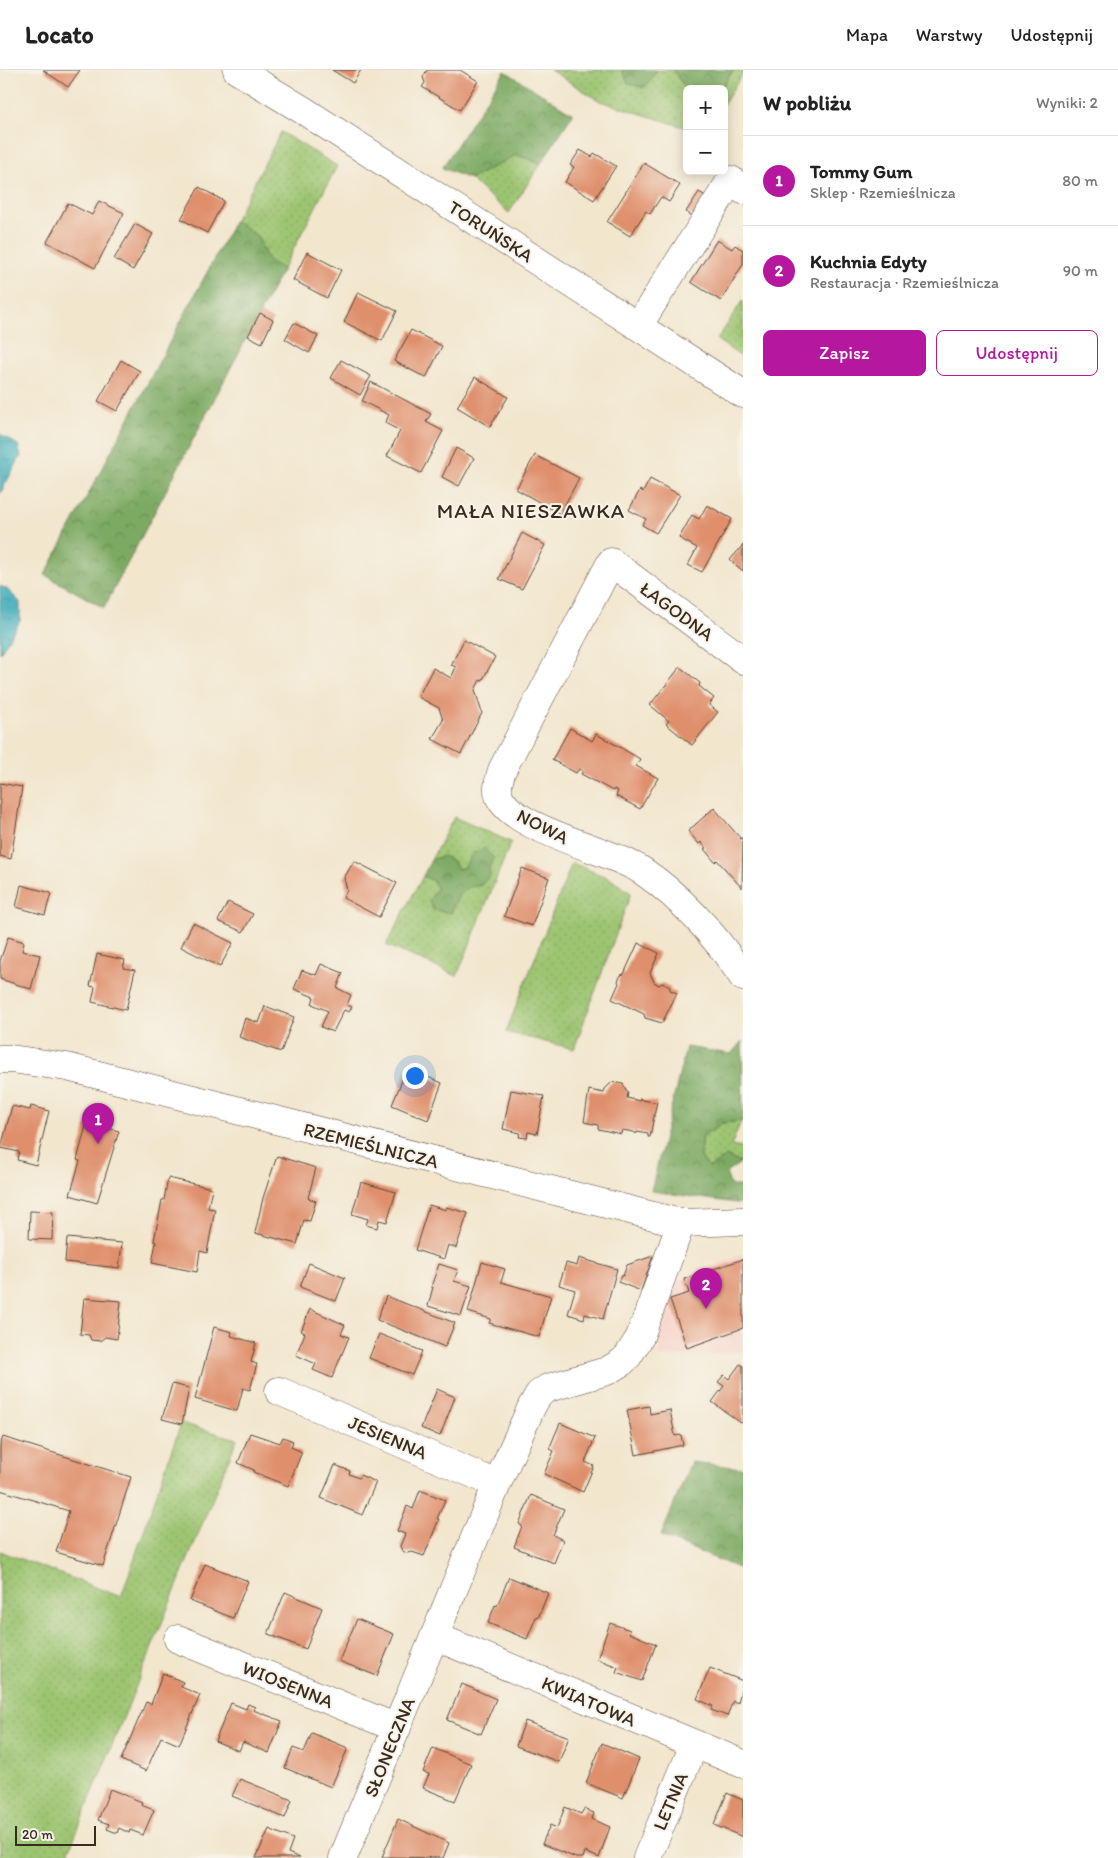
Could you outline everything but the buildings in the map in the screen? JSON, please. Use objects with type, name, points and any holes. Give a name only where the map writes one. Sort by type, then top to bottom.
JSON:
[{"type":"street","name":"TORUŃSKA","points":[[237,70],[306,112],[743,394]]},
{"type":"street","points":[[638,326],[737,185]]},
{"type":"street","name":"ŁAGODNA","points":[[611,562],[743,660]]},
{"type":"street","name":"NOWA","points":[[611,562],[502,770],[498,795],[519,817],[541,829],[624,861],[660,883],[699,922],[743,976]]},
{"type":"street","name":"RZEMIEŚLNICZA","points":[[0,1059],[68,1067],[681,1223],[743,1221]]},
{"type":"street","name":"SŁONECZNA","points":[[343,1858],[497,1484],[528,1415],[540,1394],[548,1388],[607,1371],[628,1356],[640,1337],[681,1223]]},
{"type":"street","name":"JESIENNA","points":[[280,1391],[497,1484]]},
{"type":"street","name":"KWIATOWA","points":[[434,1636],[743,1764]]},
{"type":"street","name":"WIOSENNA","points":[[178,1639],[397,1728]]},
{"type":"street","name":"LETNIA","points":[[647,1858],[694,1745]]},
{"type":"shaded area","points":[[743,1254],[743,1352],[659,1358],[665,1298],[682,1279]]},
{"type":"green space","points":[[550,70],[622,70],[628,83],[656,72],[655,70],[673,70],[684,85],[683,127],[600,101]]},
{"type":"green space","points":[[622,70],[655,70],[656,72],[644,88],[628,83]]},
{"type":"green space","points":[[673,70],[733,70],[724,85],[684,85]]},
{"type":"green space","points":[[733,70],[743,70],[728,97],[728,85],[724,85]]},
{"type":"green space","points":[[505,71],[573,114],[541,163],[516,155],[470,179],[442,168]]},
{"type":"green space","points":[[281,132],[337,166],[283,269],[267,259],[257,236],[235,220]]},
{"type":"green space","points":[[516,155],[541,163],[509,213],[470,179]]},
{"type":"green space","points":[[235,220],[257,236],[267,259],[283,269],[104,608],[45,575]]},
{"type":"green space","points":[[743,300],[743,358],[717,340]]},
{"type":"green space","points":[[454,817],[511,842],[457,976],[386,945],[423,876],[433,881],[437,888],[429,901],[459,895],[469,887],[481,885],[472,854],[465,867],[458,869],[453,861],[443,856],[431,860]]},
{"type":"green space","points":[[484,848],[494,858],[489,868],[490,876],[481,885],[469,887],[459,895],[451,913],[433,910],[429,901],[437,888],[433,881],[423,876],[431,860],[443,856],[453,861],[458,869],[465,867],[472,854]]},
{"type":"green space","points":[[572,863],[609,878],[631,893],[574,1049],[506,1032]]},
{"type":"green space","points":[[742,1041],[743,1121],[722,1123],[701,1139],[701,1157],[709,1168],[726,1156],[740,1163],[726,1173],[731,1186],[743,1186],[743,1204],[651,1191],[686,1047],[731,1054]]},
{"type":"green space","points":[[741,1121],[731,1146],[743,1148],[743,1164],[726,1156],[709,1168],[701,1157],[701,1139],[722,1123]]},
{"type":"green space","points":[[181,1423],[237,1439],[66,1858],[0,1858],[0,1551],[121,1597]]},
{"type":"green space","points":[[691,1462],[743,1468],[743,1570],[661,1536]]},
{"type":"water","points":[[0,434],[18,445],[21,456],[0,494]]},
{"type":"water","points":[[0,586],[7,589],[20,602],[20,621],[0,653]]},
{"type":"place","name":"Tommy Gum","points":[[98,1144]]},
{"type":"place","name":"Kuchnia Edyty","points":[[706,1309]]},
{"type":"district","name":"MAŁA NIESZAWKA","points":[[531,511]]}]
